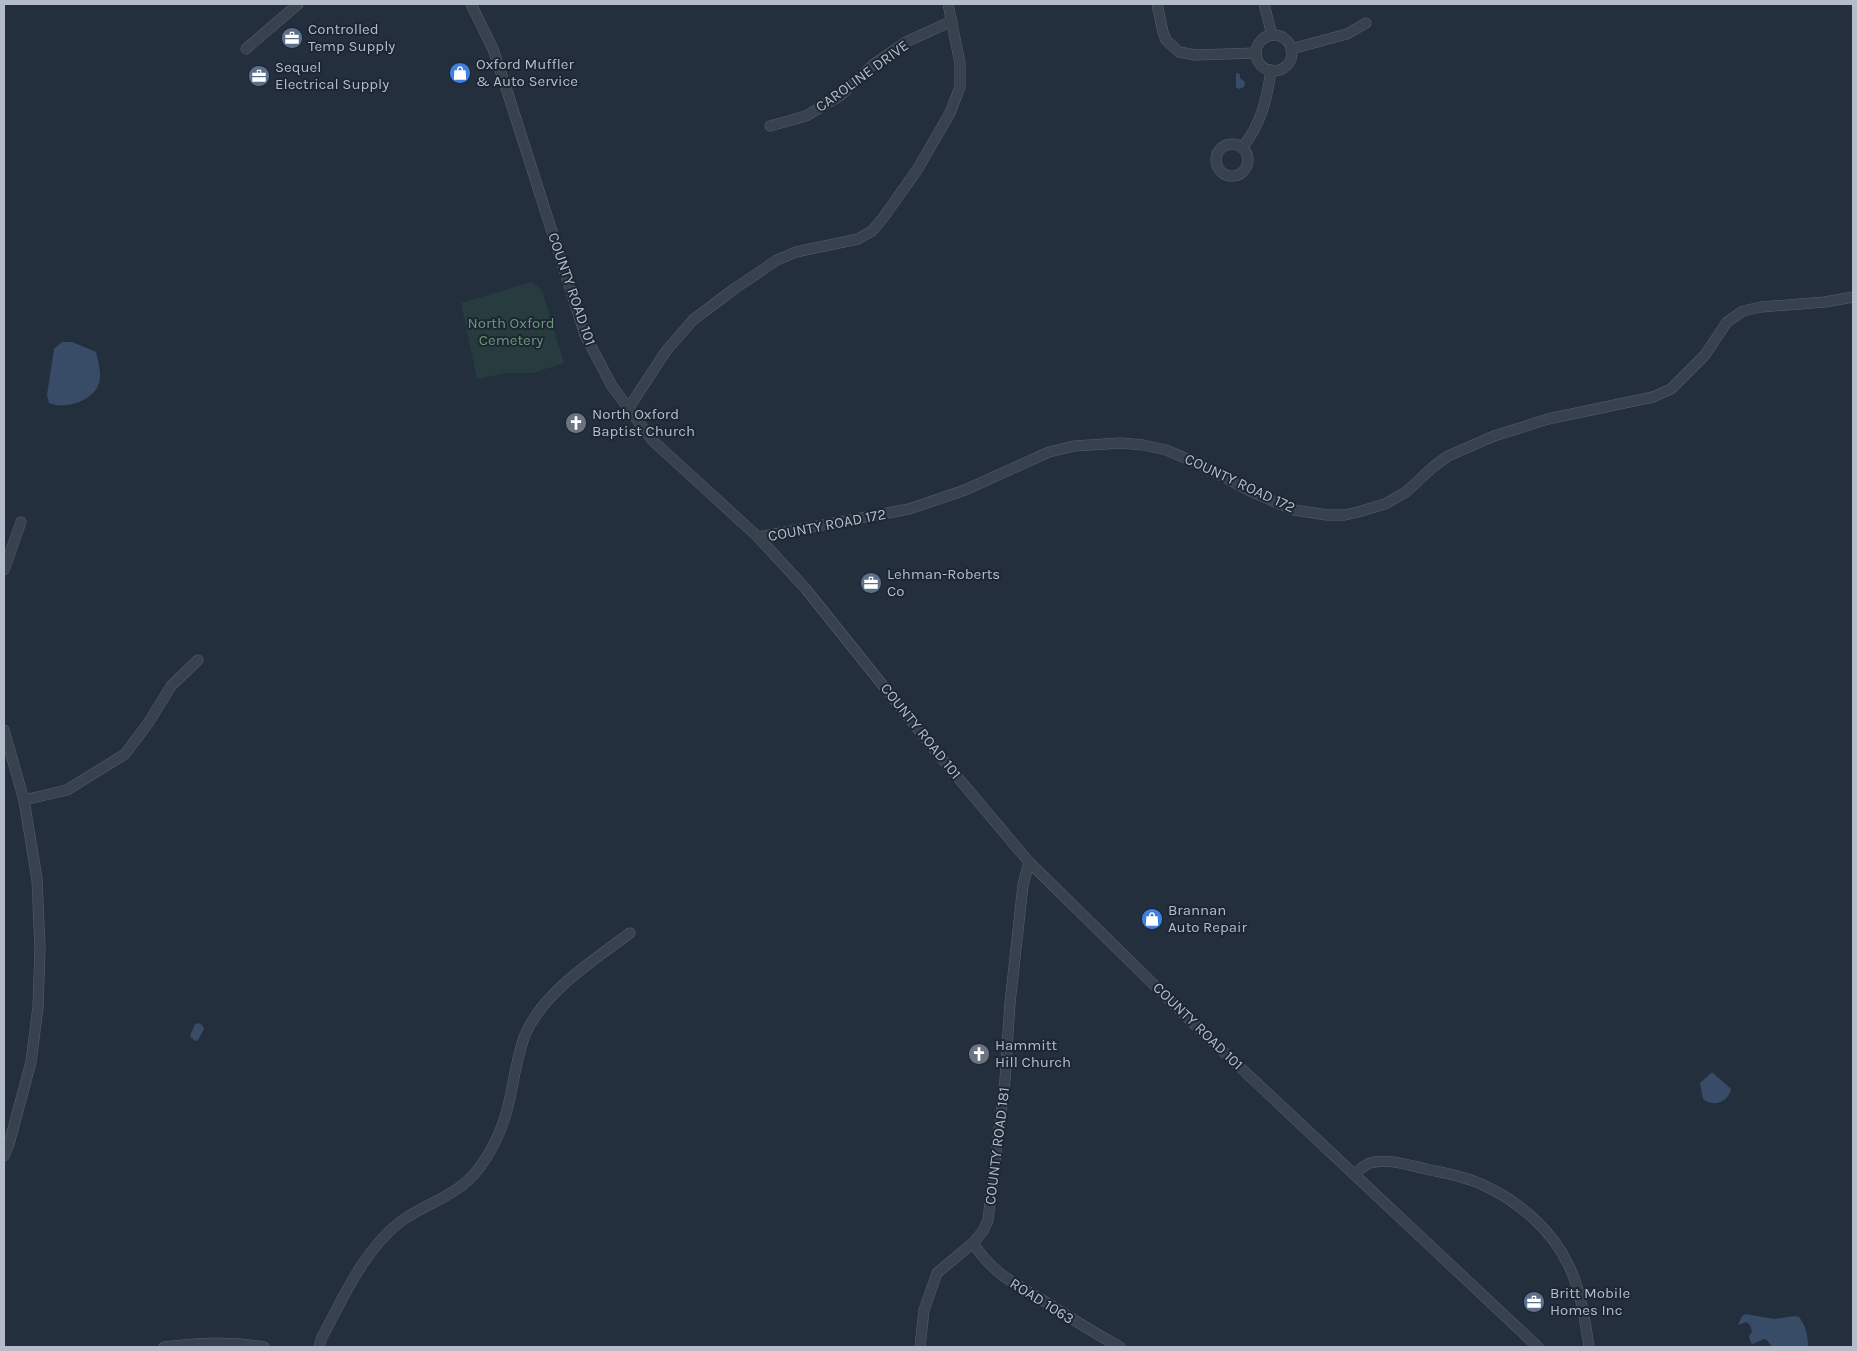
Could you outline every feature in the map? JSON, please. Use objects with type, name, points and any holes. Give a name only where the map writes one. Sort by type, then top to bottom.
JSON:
[{"type":"street","points":[[246,49],[298,4]]},
{"type":"street","name":"COUNTY ROAD 101","points":[[471,4],[493,49],[508,92],[585,334],[612,386],[628,409],[656,444],[758,537],[805,588],[933,748],[1029,862],[1205,1034],[1538,1347]]},
{"type":"street","points":[[628,409],[666,351],[693,320],[734,289],[777,260],[796,252],[858,238],[872,231],[883,218],[926,154],[950,113],[960,87],[960,63],[948,4]]},
{"type":"street","points":[[1157,4],[1166,40],[1179,52],[1196,55],[1256,53]]},
{"type":"street","points":[[1264,4],[1272,35]]},
{"type":"street","name":"CAROLINE DRIVE","points":[[770,126],[806,116],[841,95],[874,64],[898,48],[952,21]]},
{"type":"street","points":[[1291,49],[1347,34],[1366,24]]},
{"type":"street","points":[[1272,35],[1286,40],[1292,54],[1287,65],[1271,70],[1262,66],[1256,53],[1263,39],[1272,35]]},
{"type":"street","points":[[1242,148],[1264,111],[1271,70]]},
{"type":"street","name":"COUNTY ROAD 172","points":[[758,537],[909,509],[934,502],[964,490],[1049,452],[1074,446],[1121,443],[1166,450],[1294,510],[1327,515],[1345,515],[1385,504],[1406,492],[1448,456],[1494,436],[1548,419],[1653,397],[1671,389],[1705,355],[1727,322],[1743,311],[1761,307],[1853,298]]},
{"type":"street","points":[[4,570],[21,522]]},
{"type":"street","points":[[24,800],[67,790],[125,754],[150,722],[171,686],[198,660]]},
{"type":"street","points":[[4,730],[24,800],[37,879],[40,950],[38,1007],[31,1062],[4,1156]]},
{"type":"street","name":"COUNTY ROAD 181","points":[[920,1347],[924,1310],[937,1272],[973,1243],[983,1231],[988,1220],[1005,1080],[1010,1004],[1023,885],[1029,862]]},
{"type":"street","points":[[319,1347],[322,1337],[358,1271],[383,1236],[412,1215],[450,1196],[479,1169],[489,1154],[509,1104],[525,1035],[536,1015],[560,988],[630,933]]},
{"type":"street","points":[[1354,1174],[1368,1163],[1388,1161],[1462,1177],[1497,1192],[1528,1214],[1542,1227],[1569,1266],[1579,1296],[1590,1347]]},
{"type":"street","name":"ROAD 1063","points":[[973,1243],[984,1259],[1002,1277],[1120,1347]]},
{"type":"street","points":[[164,1347],[187,1344],[237,1343],[264,1347]]},
{"type":"green space","name":"North Oxford Cemetery","points":[[532,282],[542,290],[564,363],[533,373],[506,373],[477,379],[461,303]]},
{"type":"water","points":[[1236,73],[1240,74],[1240,78],[1245,82],[1244,87],[1239,89],[1236,87]]},
{"type":"water","points":[[62,342],[72,342],[96,352],[100,376],[96,389],[85,399],[70,404],[55,405],[49,403],[47,395],[54,349]]},
{"type":"water","points":[[198,1023],[204,1029],[198,1040],[195,1041],[190,1036],[195,1024]]},
{"type":"water","points":[[1711,1073],[1731,1089],[1724,1100],[1716,1103],[1707,1102],[1703,1099],[1700,1083]]},
{"type":"water","points":[[1746,1314],[1774,1319],[1799,1317],[1806,1331],[1808,1347],[1772,1347],[1764,1339],[1753,1344],[1751,1343],[1749,1336],[1752,1332],[1750,1325],[1746,1322],[1738,1325],[1742,1316]]},
{"type":"place","name":"Controlled Temp Supply","points":[[292,38]]},
{"type":"place","name":"Oxford Muffler & Auto Service","points":[[460,73]]},
{"type":"place","name":"Sequel Electrical Supply","points":[[259,76]]},
{"type":"place","name":"North Oxford Baptist Church","points":[[576,423]]},
{"type":"place","name":"Lehman-Roberts Co","points":[[871,583]]},
{"type":"place","name":"Brannan Auto Repair","points":[[1152,919]]},
{"type":"place","name":"Hammitt Hill Church","points":[[979,1054]]},
{"type":"place","name":"Britt Mobile Homes Inc","points":[[1534,1302]]}]
